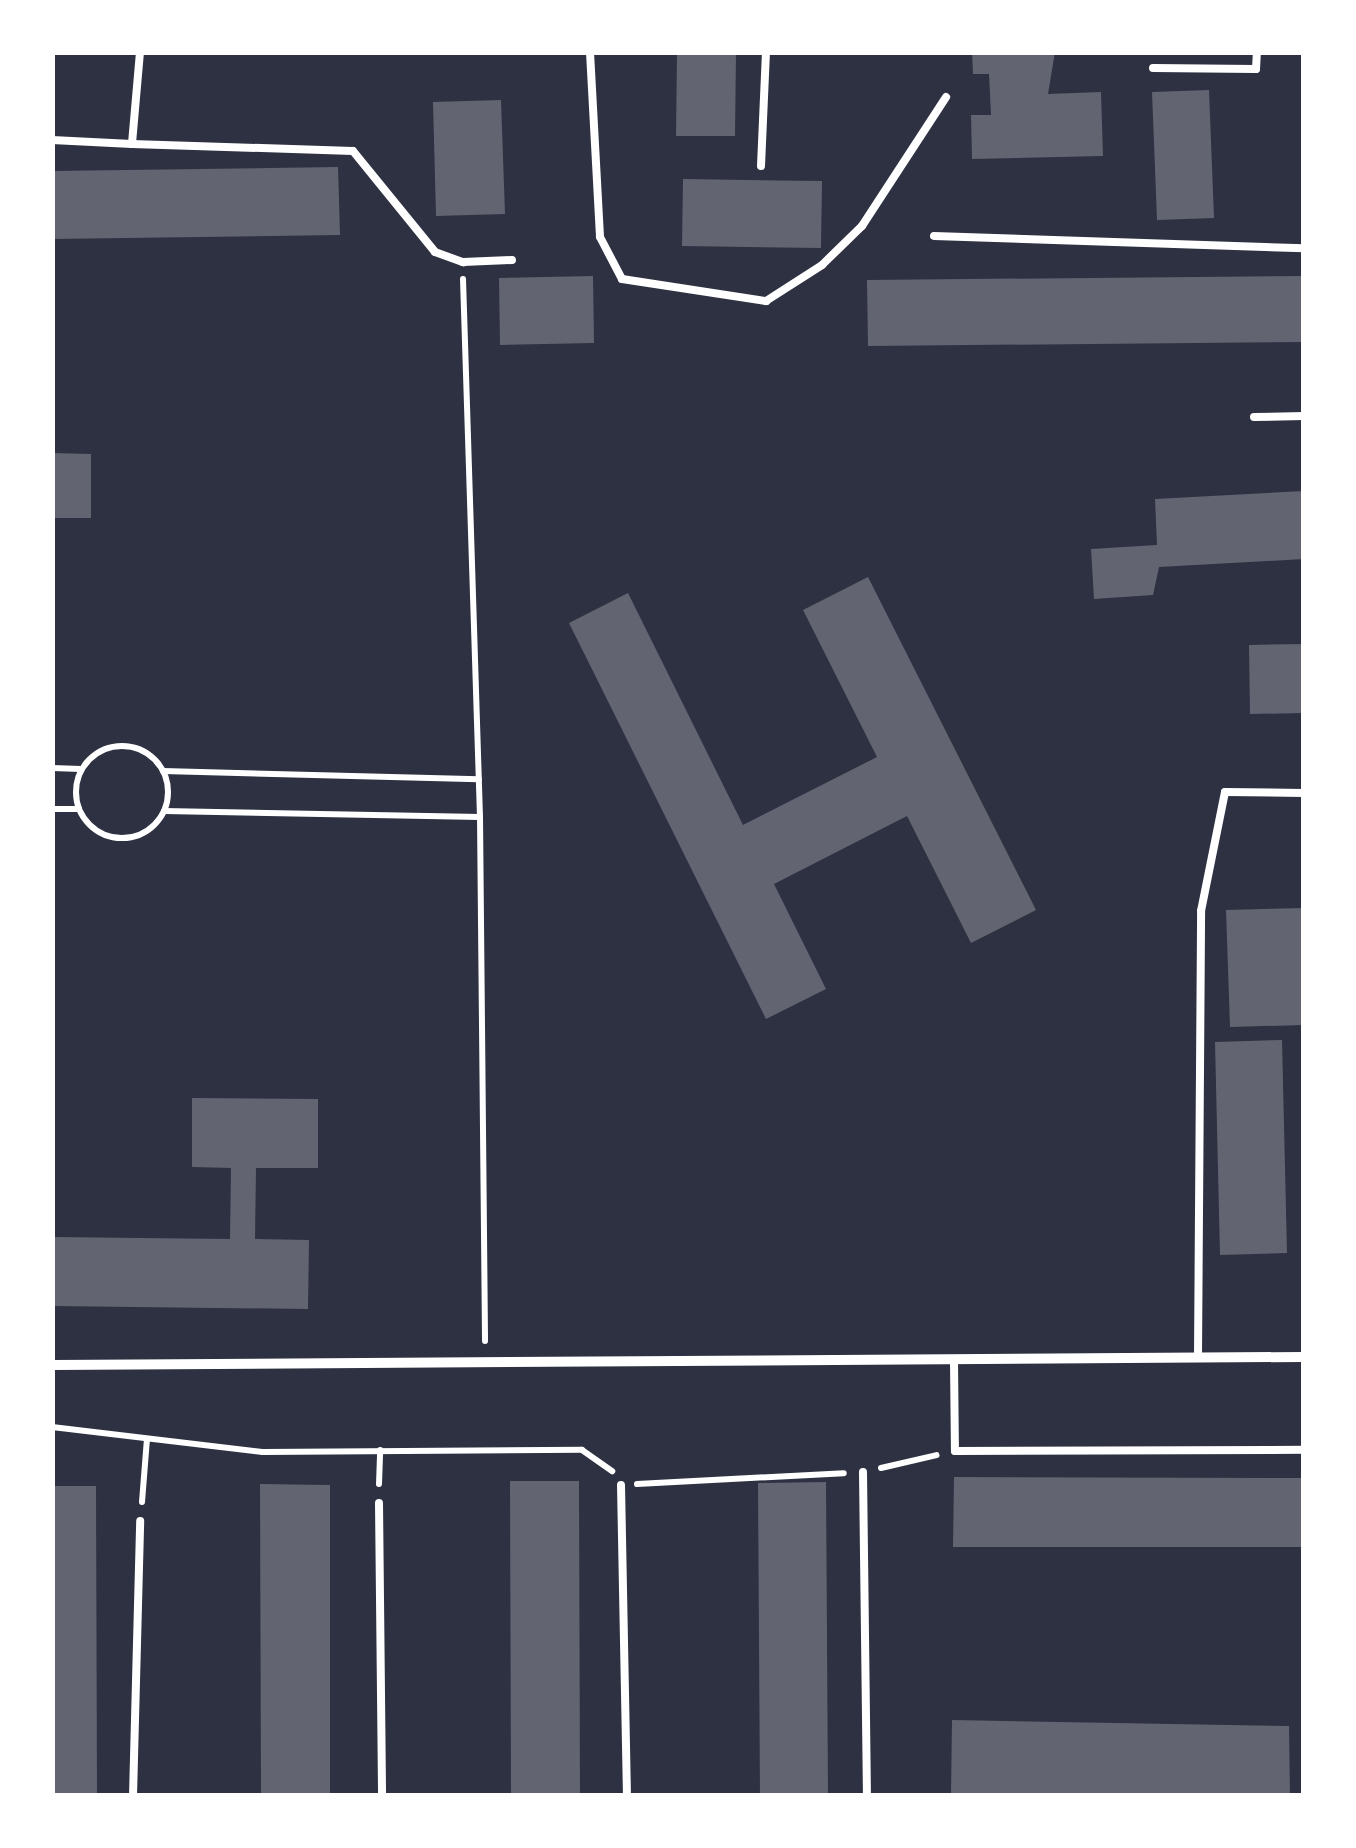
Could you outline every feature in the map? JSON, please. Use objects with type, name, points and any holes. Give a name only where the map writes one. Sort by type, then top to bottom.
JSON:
[{"type":"street","points":[[52,1365],[1304,1356]]},
{"type":"lane","points":[[132,144],[140,52]]},
{"type":"lane","points":[[590,52],[600,237],[622,280],[766,301],[822,265],[862,226],[946,97]]},
{"type":"lane","points":[[761,166],[766,52]]},
{"type":"lane","points":[[1153,68],[1256,69],[1258,52]]},
{"type":"lane","points":[[52,140],[353,150],[435,252],[462,262],[512,260]]},
{"type":"lane","points":[[934,236],[1304,248]]},
{"type":"lane","points":[[1254,417],[1304,416]]},
{"type":"lane","points":[[1198,1356],[1200,911],[1224,792],[1304,793]]},
{"type":"lane","points":[[954,1361],[955,1450],[1304,1450]]},
{"type":"lane","points":[[863,1472],[867,1796]]},
{"type":"lane","points":[[621,1485],[627,1796]]},
{"type":"lane","points":[[379,1504],[382,1796]]},
{"type":"lane","points":[[132,1796],[140,1521]]},
{"type":"path","points":[[462,262],[480,817],[486,1363]]},
{"type":"path","points":[[121,744],[149,754],[163,771],[164,811],[150,829],[122,838],[95,830],[79,809],[75,792],[82,769],[94,754],[121,744]]},
{"type":"path","points":[[52,768],[82,769]]},
{"type":"path","points":[[163,771],[479,778]]},
{"type":"path","points":[[52,809],[79,809]]},
{"type":"path","points":[[164,811],[480,817]]},
{"type":"path","points":[[52,1427],[262,1452],[582,1450],[605,1461],[621,1485],[863,1472],[955,1450]]},
{"type":"path","points":[[140,1521],[147,1438]]},
{"type":"path","points":[[379,1504],[380,1450]]},
{"type":"building","points":[[677,52],[736,52],[735,136],[676,136]]},
{"type":"building","points":[[972,52],[1055,52],[1048,94],[1101,92],[1103,156],[972,159],[971,115],[991,115],[989,74],[973,74]]},
{"type":"building","points":[[1209,90],[1214,218],[1157,220],[1152,92]]},
{"type":"building","points":[[501,100],[505,214],[436,216],[433,102]]},
{"type":"building","points":[[338,167],[340,235],[52,239],[52,171]]},
{"type":"building","points":[[683,179],[822,181],[821,248],[682,246]]},
{"type":"building","points":[[593,276],[594,343],[500,345],[499,278]]},
{"type":"building","points":[[1304,276],[1304,342],[868,346],[867,280]]},
{"type":"building","points":[[52,453],[91,454],[91,518],[52,518]]},
{"type":"building","points":[[1304,491],[1304,559],[1159,567],[1153,595],[1094,599],[1091,549],[1157,545],[1155,499]]},
{"type":"building","points":[[868,577],[1036,910],[971,943],[907,816],[774,884],[826,989],[766,1019],[569,623],[628,593],[743,825],[877,757],[803,610]]},
{"type":"building","points":[[1304,644],[1304,713],[1250,714],[1249,645]]},
{"type":"building","points":[[1304,908],[1304,1025],[1230,1027],[1226,910]]},
{"type":"building","points":[[1282,1040],[1287,1253],[1220,1255],[1215,1042]]},
{"type":"building","points":[[192,1098],[318,1099],[318,1168],[256,1168],[255,1239],[309,1240],[308,1309],[52,1306],[52,1237],[230,1239],[231,1168],[192,1167]]},
{"type":"building","points":[[954,1477],[1304,1478],[1304,1547],[953,1547]]},
{"type":"building","points":[[510,1481],[579,1481],[580,1796],[511,1796]]},
{"type":"building","points":[[826,1482],[828,1796],[760,1796],[758,1483]]},
{"type":"building","points":[[260,1484],[330,1485],[330,1796],[261,1796]]},
{"type":"building","points":[[52,1486],[96,1486],[97,1796],[52,1796]]},
{"type":"building","points":[[952,1720],[1289,1726],[1290,1796],[951,1796]]}]
